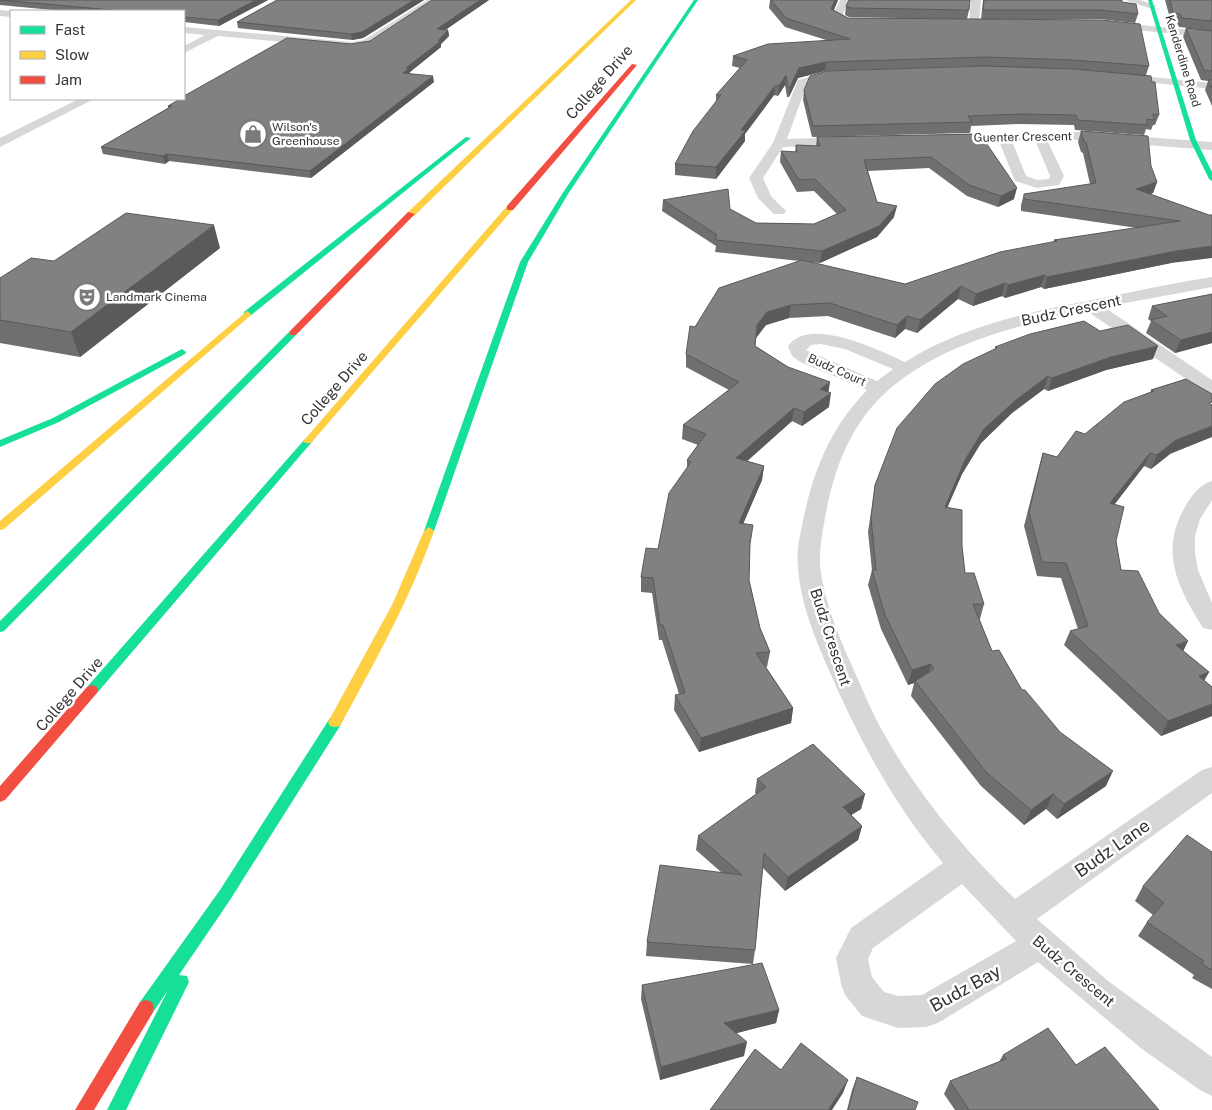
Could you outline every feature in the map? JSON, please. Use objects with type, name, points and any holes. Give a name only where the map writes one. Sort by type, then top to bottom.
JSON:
[{"type":"main road","name":"College Drive","points":[[0,628],[408,217],[634,0]]},
{"type":"main road","name":"College Drive","points":[[652,44],[691,0]]},
{"type":"main road","points":[[84,1110],[148,1005],[225,895],[324,741],[388,627],[420,557],[498,330],[524,262],[564,194],[696,0]]},
{"type":"main road","name":"Kenderdine Road","points":[[1151,3],[1173,82],[1194,145],[1212,179]]},
{"type":"main road","points":[[496,116],[597,36]]},
{"type":"main road","name":"College Drive","points":[[0,796],[639,59]]},
{"type":"main road","points":[[0,527],[240,319],[481,128]]},
{"type":"main road","points":[[0,444],[56,420],[118,388],[240,319]]},
{"type":"main road","points":[[116,1110],[225,895]]},
{"type":"street","points":[[185,30],[337,45],[360,44],[367,43],[433,0]]},
{"type":"street","points":[[845,0],[837,17],[847,22],[874,23]]},
{"type":"street","points":[[974,23],[976,0]]},
{"type":"street","name":"Kenderdine Road","points":[[1130,0],[1151,3]]},
{"type":"street","points":[[185,49],[230,26]]},
{"type":"street","points":[[1100,27],[1212,35]]},
{"type":"street","points":[[779,211],[765,198],[756,178],[779,143],[802,82],[824,76],[854,75]]},
{"type":"street","points":[[1109,76],[1212,86]]},
{"type":"street","points":[[0,143],[86,100]]},
{"type":"street","points":[[1004,137],[1020,178],[1030,183],[1042,185],[1054,182],[1057,176],[1038,136]]},
{"type":"street","name":"Guenter Crescent","points":[[936,138],[1079,136],[1212,146]]},
{"type":"street","points":[[779,143],[857,141]]},
{"type":"street","name":"Budz Crescent","points":[[1212,282],[1090,305],[996,327],[925,357],[879,389],[843,435],[823,476],[809,544],[809,567],[822,620],[856,710],[906,793],[963,866],[1040,944],[1135,1023],[1212,1078]]},
{"type":"street","points":[[1090,305],[1212,388]]},
{"type":"street","name":"Budz Court","points":[[879,389],[806,358],[798,352],[797,346],[801,342],[811,339],[834,340],[907,369]]},
{"type":"street","points":[[1212,487],[1202,497],[1183,533],[1183,554],[1187,577],[1196,600],[1212,622]]},
{"type":"street","name":"Budz Lane","points":[[1013,918],[1212,778]]},
{"type":"street","name":"Budz Bay","points":[[963,866],[862,938],[852,958],[857,984],[874,1005],[898,1012],[926,1011],[1040,944]]},
{"type":"building","points":[[0,0],[256,0],[218,20],[185,17],[185,10],[112,10]]},
{"type":"building","points":[[277,0],[414,0],[362,32],[351,34],[237,22]]},
{"type":"building","name":"Wilson's Greenhouse","points":[[432,0],[480,0],[437,29],[448,30],[438,41],[441,41],[406,68],[409,68],[403,73],[433,76],[310,171],[167,154],[163,156],[101,147],[172,106],[168,106],[178,100],[185,100],[185,95],[287,38],[351,44],[370,41]]},
{"type":"building","points":[[771,0],[835,0],[831,9],[848,18],[1101,20],[1140,24],[1149,66],[1074,60],[985,57],[826,62],[799,68],[790,87],[788,87],[786,75],[779,86],[775,86],[741,130],[746,130],[716,167],[675,164],[693,131],[721,95],[716,95],[747,60],[733,56],[768,44],[850,39],[786,18]]},
{"type":"building","points":[[849,0],[970,0],[969,10],[851,8],[846,6]]},
{"type":"building","points":[[984,0],[1122,0],[1122,2],[1136,4],[1138,14],[1101,10],[983,10]]},
{"type":"building","points":[[1170,0],[1212,0],[1212,21],[1182,18],[1180,14],[1173,13]]},
{"type":"building","points":[[1186,28],[1212,31],[1212,71],[1204,70]]},
{"type":"building","points":[[985,66],[1074,69],[1151,76],[1152,82],[1155,82],[1159,115],[1153,114],[1154,120],[1147,119],[1147,125],[1078,120],[1076,115],[1021,114],[968,116],[972,122],[813,126],[804,90],[810,76],[827,71]]},
{"type":"building","points":[[1208,80],[1212,80],[1212,88]]},
{"type":"building","points":[[1081,131],[1148,136],[1151,166],[1157,182],[1136,189],[1212,215],[1212,246],[1176,251],[1047,277],[1045,275],[1008,285],[1005,283],[976,294],[961,286],[920,320],[907,316],[897,325],[830,303],[791,305],[767,312],[757,325],[755,346],[788,367],[830,382],[820,389],[831,393],[804,412],[794,408],[736,458],[764,466],[739,523],[753,525],[750,544],[749,580],[760,628],[770,652],[756,653],[793,708],[701,738],[675,695],[685,693],[663,625],[660,625],[653,578],[641,577],[646,548],[658,549],[669,493],[691,462],[687,460],[706,434],[683,425],[739,382],[686,354],[690,326],[695,327],[719,288],[802,260],[905,284],[1000,252],[1057,241],[1054,240],[1180,221],[1024,199],[1024,194],[1096,183],[1086,142],[1084,142]]},
{"type":"building","points":[[980,134],[1017,188],[1001,196],[969,185],[931,157],[864,160],[877,202],[897,206],[879,226],[822,251],[716,240],[716,234],[663,200],[728,189],[730,209],[756,223],[814,224],[846,210],[815,179],[799,180],[781,151],[797,152],[796,145],[820,146],[817,137]]},
{"type":"building","points":[[126,213],[214,225],[71,332],[0,320],[0,278],[31,258],[54,261]]},
{"type":"building","points":[[1212,294],[1212,332],[1181,340],[1151,320],[1167,316],[1152,306]]},
{"type":"building","points":[[1084,321],[1100,331],[1128,325],[1158,346],[1111,357],[1052,378],[1048,376],[1016,400],[984,429],[965,460],[945,507],[962,510],[962,546],[965,573],[974,573],[984,604],[973,604],[992,651],[999,650],[1022,690],[1025,690],[1060,732],[1113,771],[1064,804],[1053,794],[1031,810],[986,772],[915,681],[934,669],[931,664],[912,670],[885,615],[872,570],[876,570],[871,518],[875,485],[897,428],[935,384],[963,364],[997,348],[995,347],[1030,334]]},
{"type":"building","points":[[1186,379],[1212,394],[1212,402],[1209,403],[1212,405],[1212,426],[1176,440],[1157,455],[1150,453],[1110,503],[1124,507],[1116,541],[1121,570],[1138,571],[1159,613],[1188,641],[1176,645],[1209,672],[1199,676],[1212,687],[1212,704],[1168,721],[1070,631],[1088,626],[1066,563],[1042,562],[1029,512],[1043,453],[1057,457],[1076,431],[1085,434],[1124,402],[1154,391],[1151,390]]},
{"type":"building","points":[[813,744],[865,794],[843,807],[862,826],[788,877],[764,853],[755,950],[647,942],[660,865],[742,875],[698,836],[766,787],[757,779]]},
{"type":"building","points":[[1187,835],[1212,852],[1212,970],[1202,964],[1204,961],[1147,922],[1164,903],[1143,886]]},
{"type":"building","points":[[762,963],[779,1010],[724,1023],[747,1042],[661,1067],[642,985]]},
{"type":"building","points":[[1048,1028],[1076,1065],[1105,1047],[1159,1110],[969,1110],[950,1081],[1006,1059],[1003,1055]]},
{"type":"building","points":[[801,1043],[848,1080],[828,1110],[710,1110],[755,1049],[781,1070]]},
{"type":"building","points":[[857,1077],[918,1102],[915,1110],[848,1110]]},
{"type":"traffic: fast","points":[[429,531],[524,262],[565,194],[696,0]]},
{"type":"traffic: fast","points":[[1150,0],[1193,140],[1212,179]]},
{"type":"traffic: fast","points":[[247,314],[468,138]]},
{"type":"traffic: fast","points":[[0,628],[293,333]]},
{"type":"traffic: fast","points":[[0,444],[56,420],[182,352]]},
{"type":"traffic: fast","points":[[92,690],[308,441]]},
{"type":"traffic: fast","points":[[146,1008],[225,895],[335,722]]},
{"type":"traffic: fast","points":[[116,1110],[181,982]]},
{"type":"traffic: slow","points":[[411,214],[634,0]]},
{"type":"traffic: slow","points":[[308,441],[510,208]]},
{"type":"traffic: slow","points":[[0,527],[247,314]]},
{"type":"traffic: slow","points":[[335,722],[398,605],[429,531]]},
{"type":"traffic: jam","points":[[510,208],[634,65]]},
{"type":"traffic: jam","points":[[293,333],[411,214]]},
{"type":"traffic: jam","points":[[0,796],[92,690]]},
{"type":"traffic: jam","points":[[84,1110],[146,1008]]},
{"type":"place","name":"Wilson's Greenhouse","points":[[253,134]]},
{"type":"place","name":"Landmark Cinema","points":[[87,297]]}]
